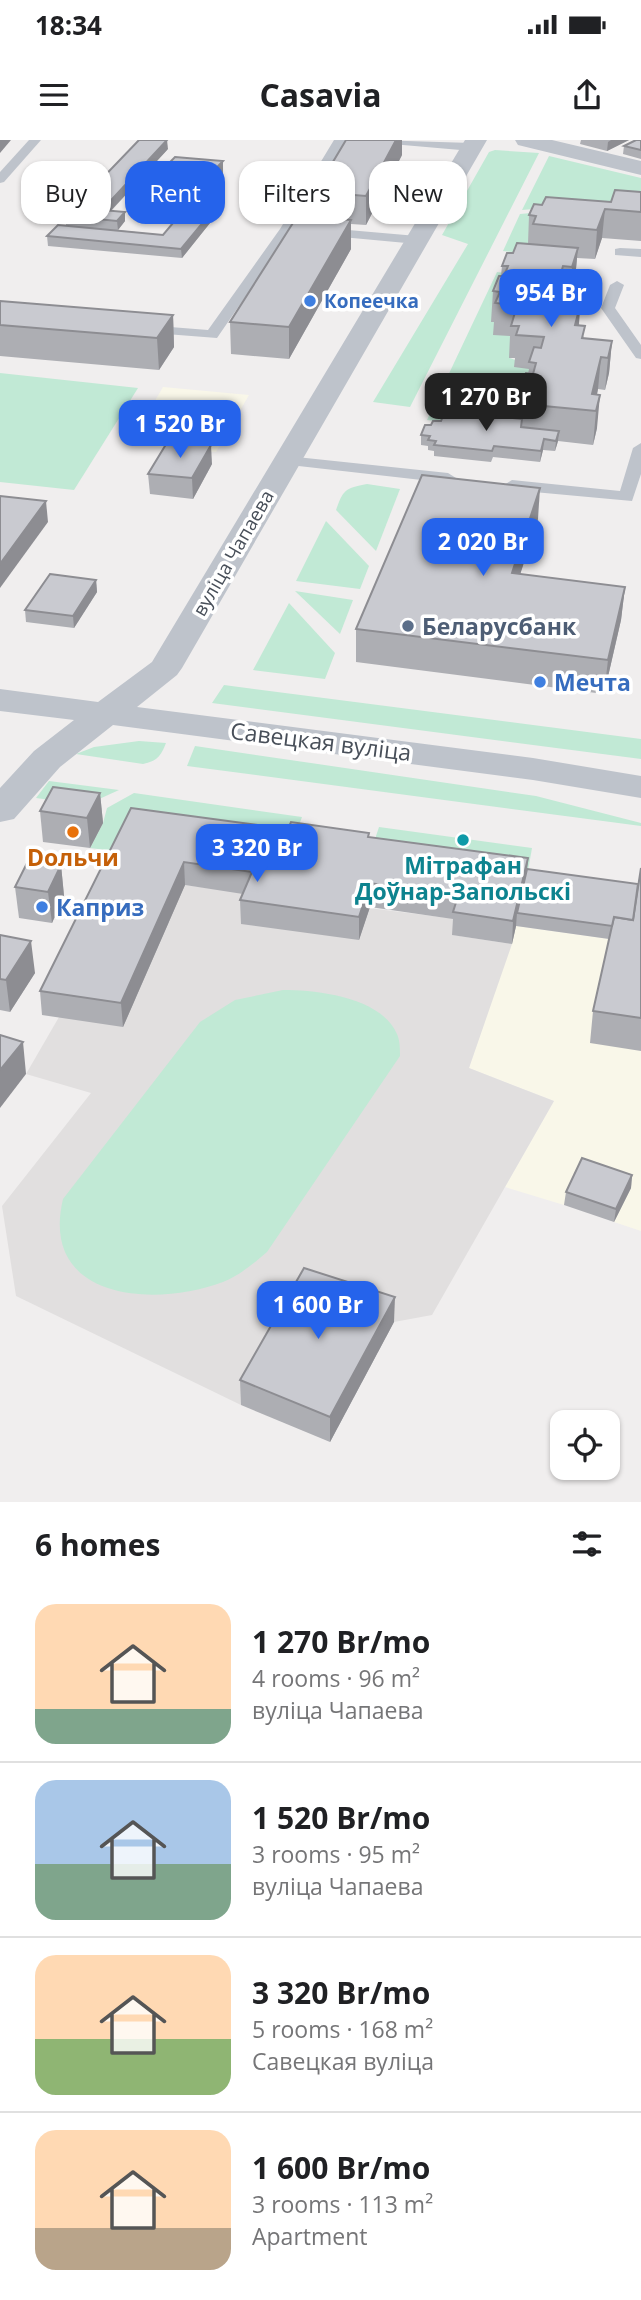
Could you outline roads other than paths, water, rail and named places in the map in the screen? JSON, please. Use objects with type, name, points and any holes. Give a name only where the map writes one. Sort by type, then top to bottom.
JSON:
[{"type":"street","points":[[526,140],[641,168]]},
{"type":"street","name":"вуліца Чапаева","points":[[0,811],[47,759],[165,668],[474,144]]},
{"type":"street","name":"Савецкая вуліца","points":[[0,700],[533,769],[641,787]]},
{"type":"lane","points":[[0,179],[35,140]]},
{"type":"lane","points":[[132,328],[212,335],[299,230],[341,140]]},
{"type":"lane","points":[[380,140],[474,144]]},
{"type":"lane","points":[[299,230],[417,240]]},
{"type":"lane","points":[[620,251],[641,253]]},
{"type":"lane","points":[[617,285],[608,308],[641,355]]},
{"type":"lane","points":[[489,483],[626,497],[641,448]]},
{"type":"lane","points":[[287,461],[462,480]]},
{"type":"place","name":"Копеечка","points":[[310,301]]},
{"type":"place","name":"Беларусбанк","points":[[408,626]]},
{"type":"place","name":"Мечта","points":[[540,682]]},
{"type":"place","name":"Doльчи","points":[[73,832]]},
{"type":"place","name":"Мітрафан Доўнар-Запольскі","points":[[463,840]]},
{"type":"place","name":"Каприз","points":[[42,907]]}]
